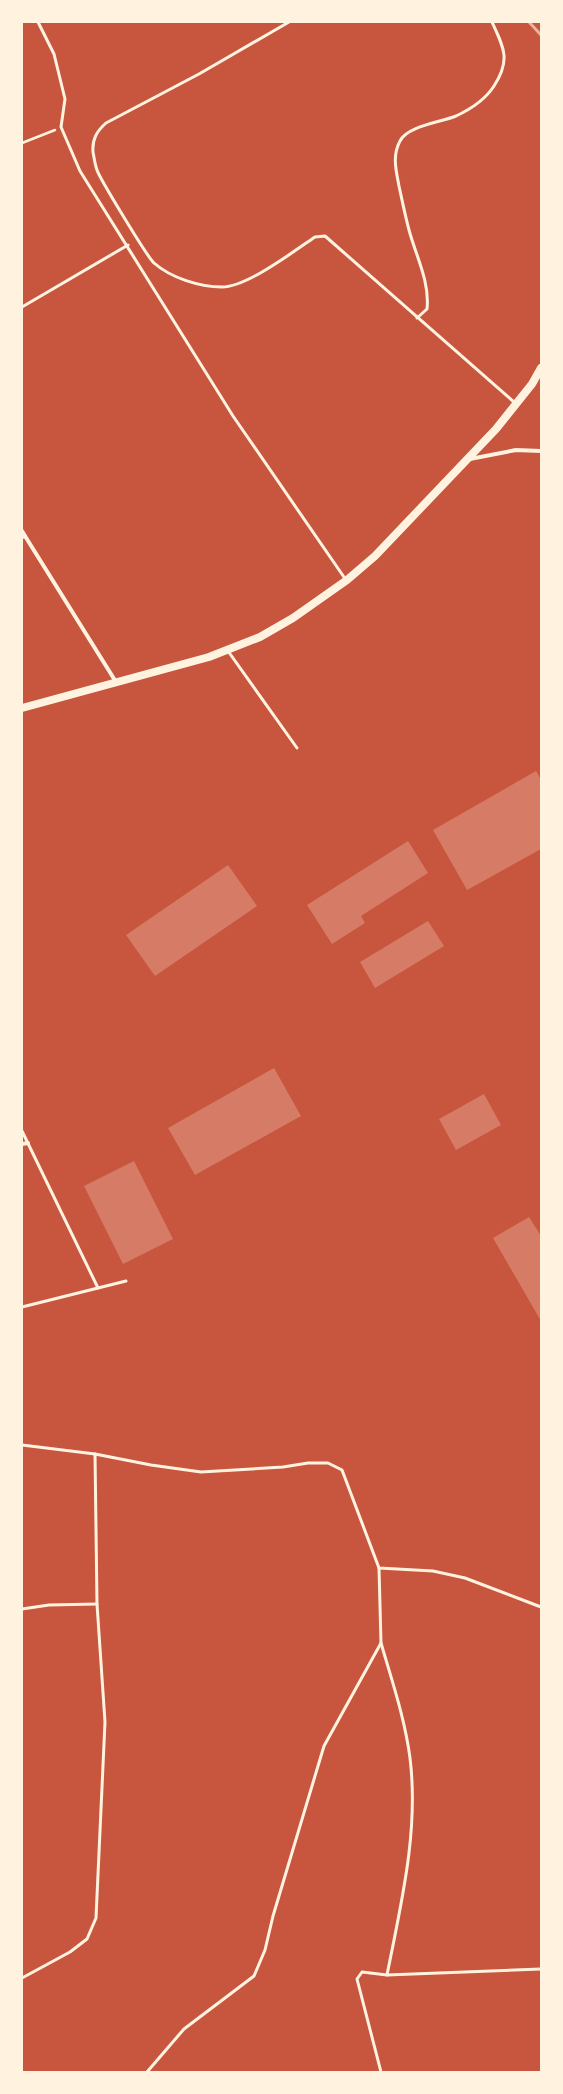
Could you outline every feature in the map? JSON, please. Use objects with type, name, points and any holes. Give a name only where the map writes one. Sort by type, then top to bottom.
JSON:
[{"type":"main road","points":[[22,708],[228,651],[260,637],[293,618],[347,580],[375,556],[470,459],[516,404],[541,368]]},
{"type":"street","points":[[470,459],[516,450],[541,451]]},
{"type":"street","points":[[22,531],[24,537],[116,683]]},
{"type":"street","points":[[22,1144],[28,1143]]},
{"type":"lane","points":[[38,22],[54,54],[62,81],[65,99],[61,127],[87,182],[128,245],[233,416],[347,580]]},
{"type":"lane","points":[[289,22],[199,74],[106,123],[98,130],[94,139],[93,151],[97,171],[153,262],[172,275],[204,284],[223,287],[246,282],[315,237],[325,236],[516,404]]},
{"type":"lane","points":[[417,318],[427,309],[427,291],[407,222],[395,165],[396,148],[401,139],[418,128],[456,116],[475,106],[490,91],[500,76],[504,66],[504,49],[492,22]]},
{"type":"lane","points":[[22,307],[128,245]]},
{"type":"lane","points":[[228,651],[297,748]]},
{"type":"lane","points":[[22,1131],[98,1288]]},
{"type":"lane","points":[[22,1307],[126,1281]]},
{"type":"lane","points":[[22,1445],[95,1454],[151,1465],[201,1472],[269,1469],[308,1463],[328,1463],[342,1470],[379,1568],[381,1643],[406,1733],[410,1759],[412,1791],[411,1841],[404,1888],[387,1975]]},
{"type":"lane","points":[[22,1978],[70,1952],[87,1939],[96,1918],[105,1722],[97,1604],[95,1454]]},
{"type":"lane","points":[[379,1568],[433,1571],[465,1578],[541,1607]]},
{"type":"lane","points":[[22,1609],[49,1605],[97,1604]]},
{"type":"lane","points":[[148,2072],[184,2029],[254,1976],[265,1950],[273,1916],[324,1746],[381,1643]]},
{"type":"lane","points":[[381,2072],[357,1979],[362,1972],[387,1975],[541,1969]]},
{"type":"path","points":[[22,144],[61,127]]},
{"type":"building","points":[[536,771],[541,780],[541,849],[467,890],[433,830]]},
{"type":"building","points":[[408,841],[428,873],[361,916],[365,923],[332,944],[307,905]]},
{"type":"building","points":[[228,865],[257,906],[155,976],[126,935]]},
{"type":"building","points":[[428,921],[444,946],[375,988],[360,962]]},
{"type":"building","points":[[274,1068],[301,1116],[195,1175],[168,1128]]},
{"type":"building","points":[[484,1094],[501,1125],[456,1150],[439,1119]]},
{"type":"building","points":[[134,1161],[173,1239],[123,1264],[84,1186]]},
{"type":"building","points":[[529,1217],[541,1236],[541,1321],[493,1238]]},
{"type":"railway","points":[[529,22],[541,35]]}]
